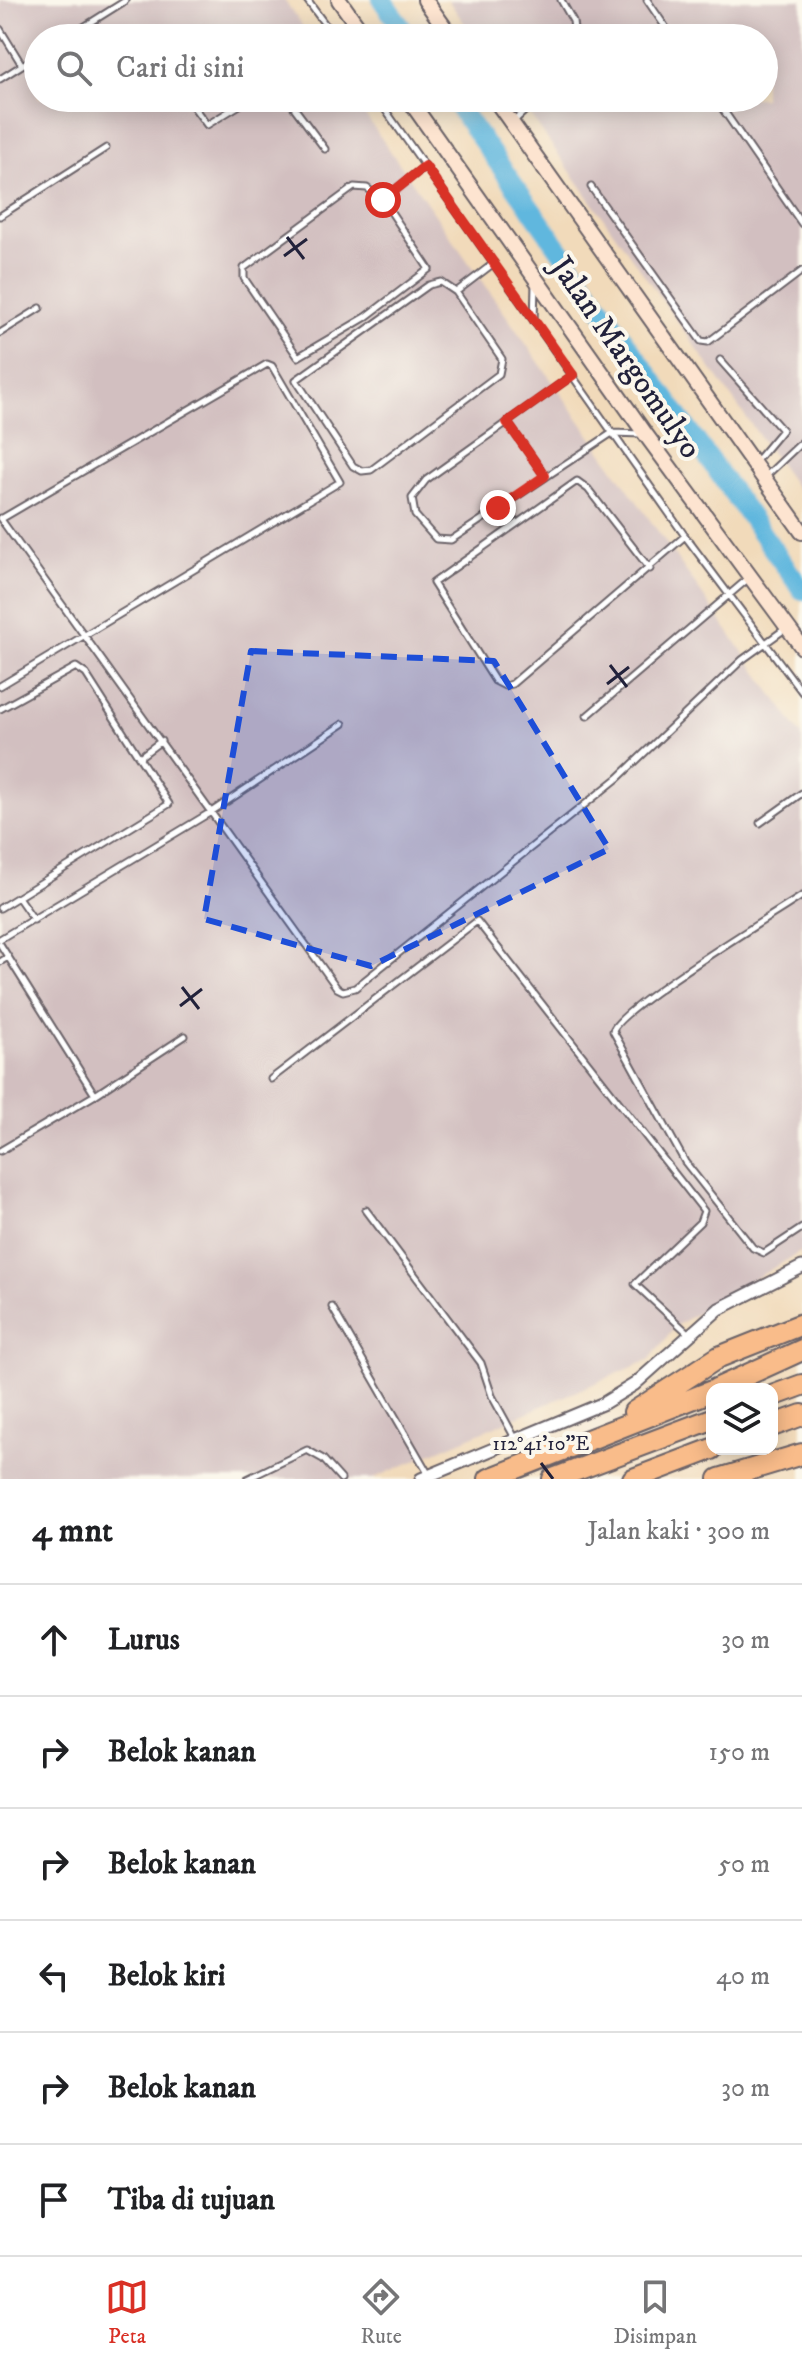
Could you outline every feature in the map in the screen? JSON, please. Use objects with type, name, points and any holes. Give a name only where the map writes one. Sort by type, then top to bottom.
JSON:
[{"type":"highway","points":[[603,1431],[719,1357],[802,1324]]},
{"type":"highway","points":[[729,1383],[802,1350]]},
{"type":"highway","points":[[778,1394],[802,1385]]},
{"type":"highway","points":[[489,1479],[603,1431],[706,1393]]},
{"type":"highway","points":[[778,1424],[802,1415]]},
{"type":"highway","points":[[553,1479],[706,1421]]},
{"type":"highway","points":[[633,1479],[706,1451]]},
{"type":"highway","points":[[719,1479],[802,1454]]},
{"type":"main road","points":[[339,0],[356,24]]},
{"type":"main road","points":[[425,0],[442,24]]},
{"type":"main road","name":"Jalan Margomulyo","points":[[418,112],[646,435],[802,647]]},
{"type":"main road","name":"Jalan Margomulyo","points":[[504,112],[802,532]]},
{"type":"street","points":[[426,1477],[604,1403],[635,1384],[719,1309],[802,1267]]},
{"type":"lane","points":[[88,24],[125,0]]},
{"type":"lane","points":[[307,0],[325,24]]},
{"type":"lane","points":[[561,0],[573,24]]},
{"type":"lane","points":[[647,0],[663,24]]},
{"type":"lane","points":[[0,29],[22,65],[0,79]]},
{"type":"lane","points":[[197,112],[207,125],[228,112]]},
{"type":"lane","points":[[297,112],[325,149]]},
{"type":"lane","points":[[387,112],[727,595],[802,692]]},
{"type":"lane","points":[[512,123],[524,112]]},
{"type":"lane","points":[[725,112],[802,224]]},
{"type":"lane","points":[[0,216],[106,148]]},
{"type":"lane","points":[[383,200],[425,166]]},
{"type":"lane","points":[[354,187],[367,188],[383,200],[429,269],[366,317],[298,357],[244,278],[244,268],[354,187]]},
{"type":"lane","points":[[591,187],[701,341],[708,342],[802,271]]},
{"type":"lane","points":[[456,292],[494,263]]},
{"type":"lane","points":[[534,323],[535,276]]},
{"type":"lane","points":[[441,282],[456,292],[502,359],[499,374],[371,470],[362,471],[353,466],[296,380],[429,285],[441,282]]},
{"type":"lane","points":[[0,333],[40,308]]},
{"type":"lane","points":[[720,360],[782,430],[754,463]]},
{"type":"lane","points":[[0,686],[83,636],[339,484],[272,366],[267,364],[0,518],[83,636],[337,988],[343,991],[355,988],[618,778],[765,641],[788,627]]},
{"type":"lane","points":[[573,375],[426,480],[412,498],[415,515],[436,539],[451,540],[612,433],[646,435]]},
{"type":"lane","points":[[507,422],[545,476]]},
{"type":"lane","points":[[764,477],[802,442]]},
{"type":"lane","points":[[650,569],[588,489],[577,481],[433,583],[495,681],[505,686],[512,684],[650,569],[685,536]]},
{"type":"lane","points":[[587,716],[751,576]]},
{"type":"lane","points":[[0,709],[76,667],[86,674],[167,798],[165,809],[0,908]]},
{"type":"lane","points":[[95,1095],[0,942],[211,812],[343,724]]},
{"type":"lane","points":[[141,756],[161,741]]},
{"type":"lane","points":[[760,823],[802,793]]},
{"type":"lane","points":[[802,896],[653,994],[615,1023],[613,1031],[685,1162],[753,1248],[764,1253],[802,1228]]},
{"type":"lane","points":[[18,897],[34,920]]},
{"type":"lane","points":[[271,1079],[477,921],[704,1211],[700,1222],[635,1284],[689,1334]]},
{"type":"lane","points":[[0,962],[8,957]]},
{"type":"lane","points":[[0,1151],[95,1095],[185,1036]]},
{"type":"lane","points":[[366,1210],[481,1363],[492,1396],[515,1439]]},
{"type":"lane","points":[[332,1307],[426,1477]]},
{"type":"lane","points":[[247,1479],[307,1450],[323,1459],[341,1479]]},
{"type":"highlighted area","points":[[251,651],[494,661],[609,849],[371,966],[204,919]]},
{"type":"shaded area","points":[[0,0],[284,0],[301,24],[24,24],[24,112],[363,112],[802,736],[802,1251],[677,1325],[649,1360],[372,1479],[0,1479]]},
{"type":"shaded area","points":[[448,0],[802,0],[802,496],[528,112],[778,112],[778,24],[465,24]]},
{"type":"waterway","points":[[382,0],[399,24]]},
{"type":"waterway","points":[[462,112],[802,590]]},
{"type":"route","points":[[383,200],[425,166],[573,375],[507,422],[545,476],[498,508]]}]
